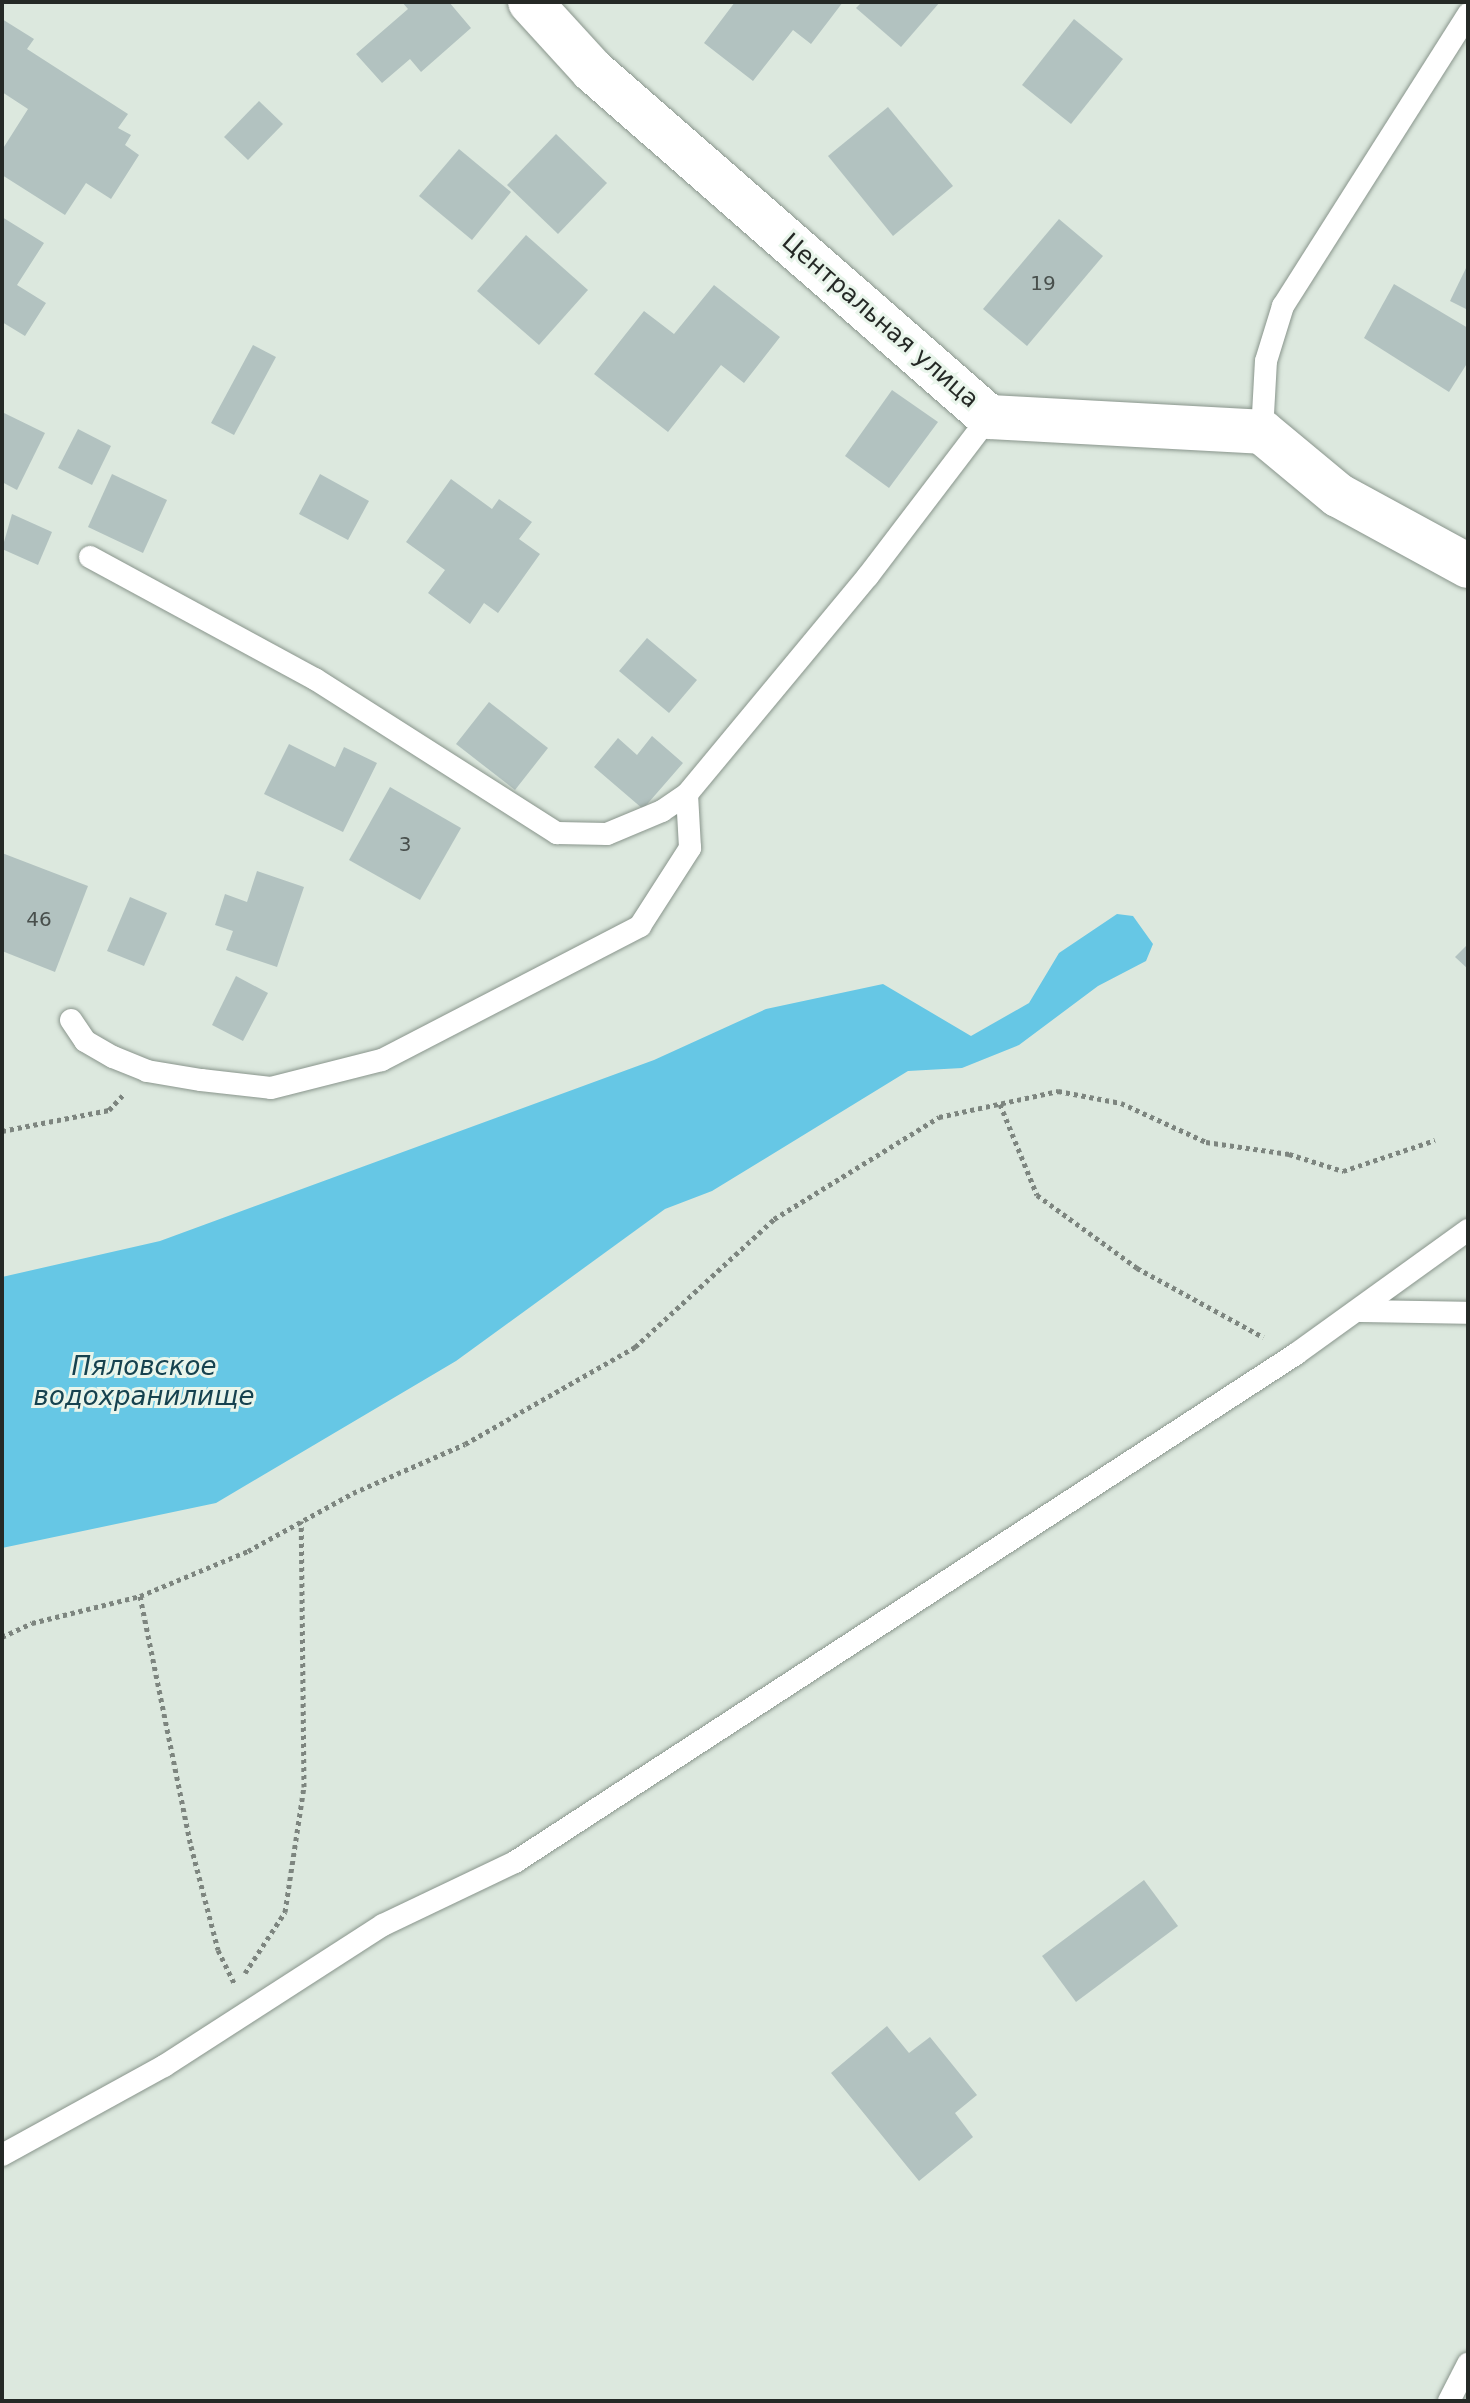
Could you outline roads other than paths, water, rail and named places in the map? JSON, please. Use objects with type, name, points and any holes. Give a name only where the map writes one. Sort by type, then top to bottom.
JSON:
[{"type":"street","name":"Центральная улица","points":[[530,2],[592,70],[989,417],[1262,432]]},
{"type":"street","points":[[1262,432],[1338,495],[1468,566]]},
{"type":"lane","points":[[1262,432],[1266,361],[1283,306],[1468,14]]},
{"type":"lane","points":[[90,557],[315,679],[557,833],[607,834],[662,811],[687,794],[868,576],[989,417]]},
{"type":"lane","points":[[71,1020],[85,1041],[147,1071],[271,1088],[382,1060],[640,926],[690,848],[687,794]]},
{"type":"lane","points":[[2,2155],[164,2066],[383,1925],[515,1862],[1296,1354],[1468,1230]]},
{"type":"lane","points":[[1358,1311],[1468,1313]]},
{"type":"lane","points":[[1449,2401],[1468,2364]]},
{"type":"water","name":"Пяловское водохранилище","points":[[1117,914],[1133,916],[1153,944],[1146,961],[1098,986],[1019,1045],[962,1068],[908,1071],[712,1191],[665,1209],[456,1361],[216,1503],[2,1548],[2,1277],[160,1241],[654,1060],[766,1009],[883,984],[971,1036],[1029,1003],[1059,953]]}]
